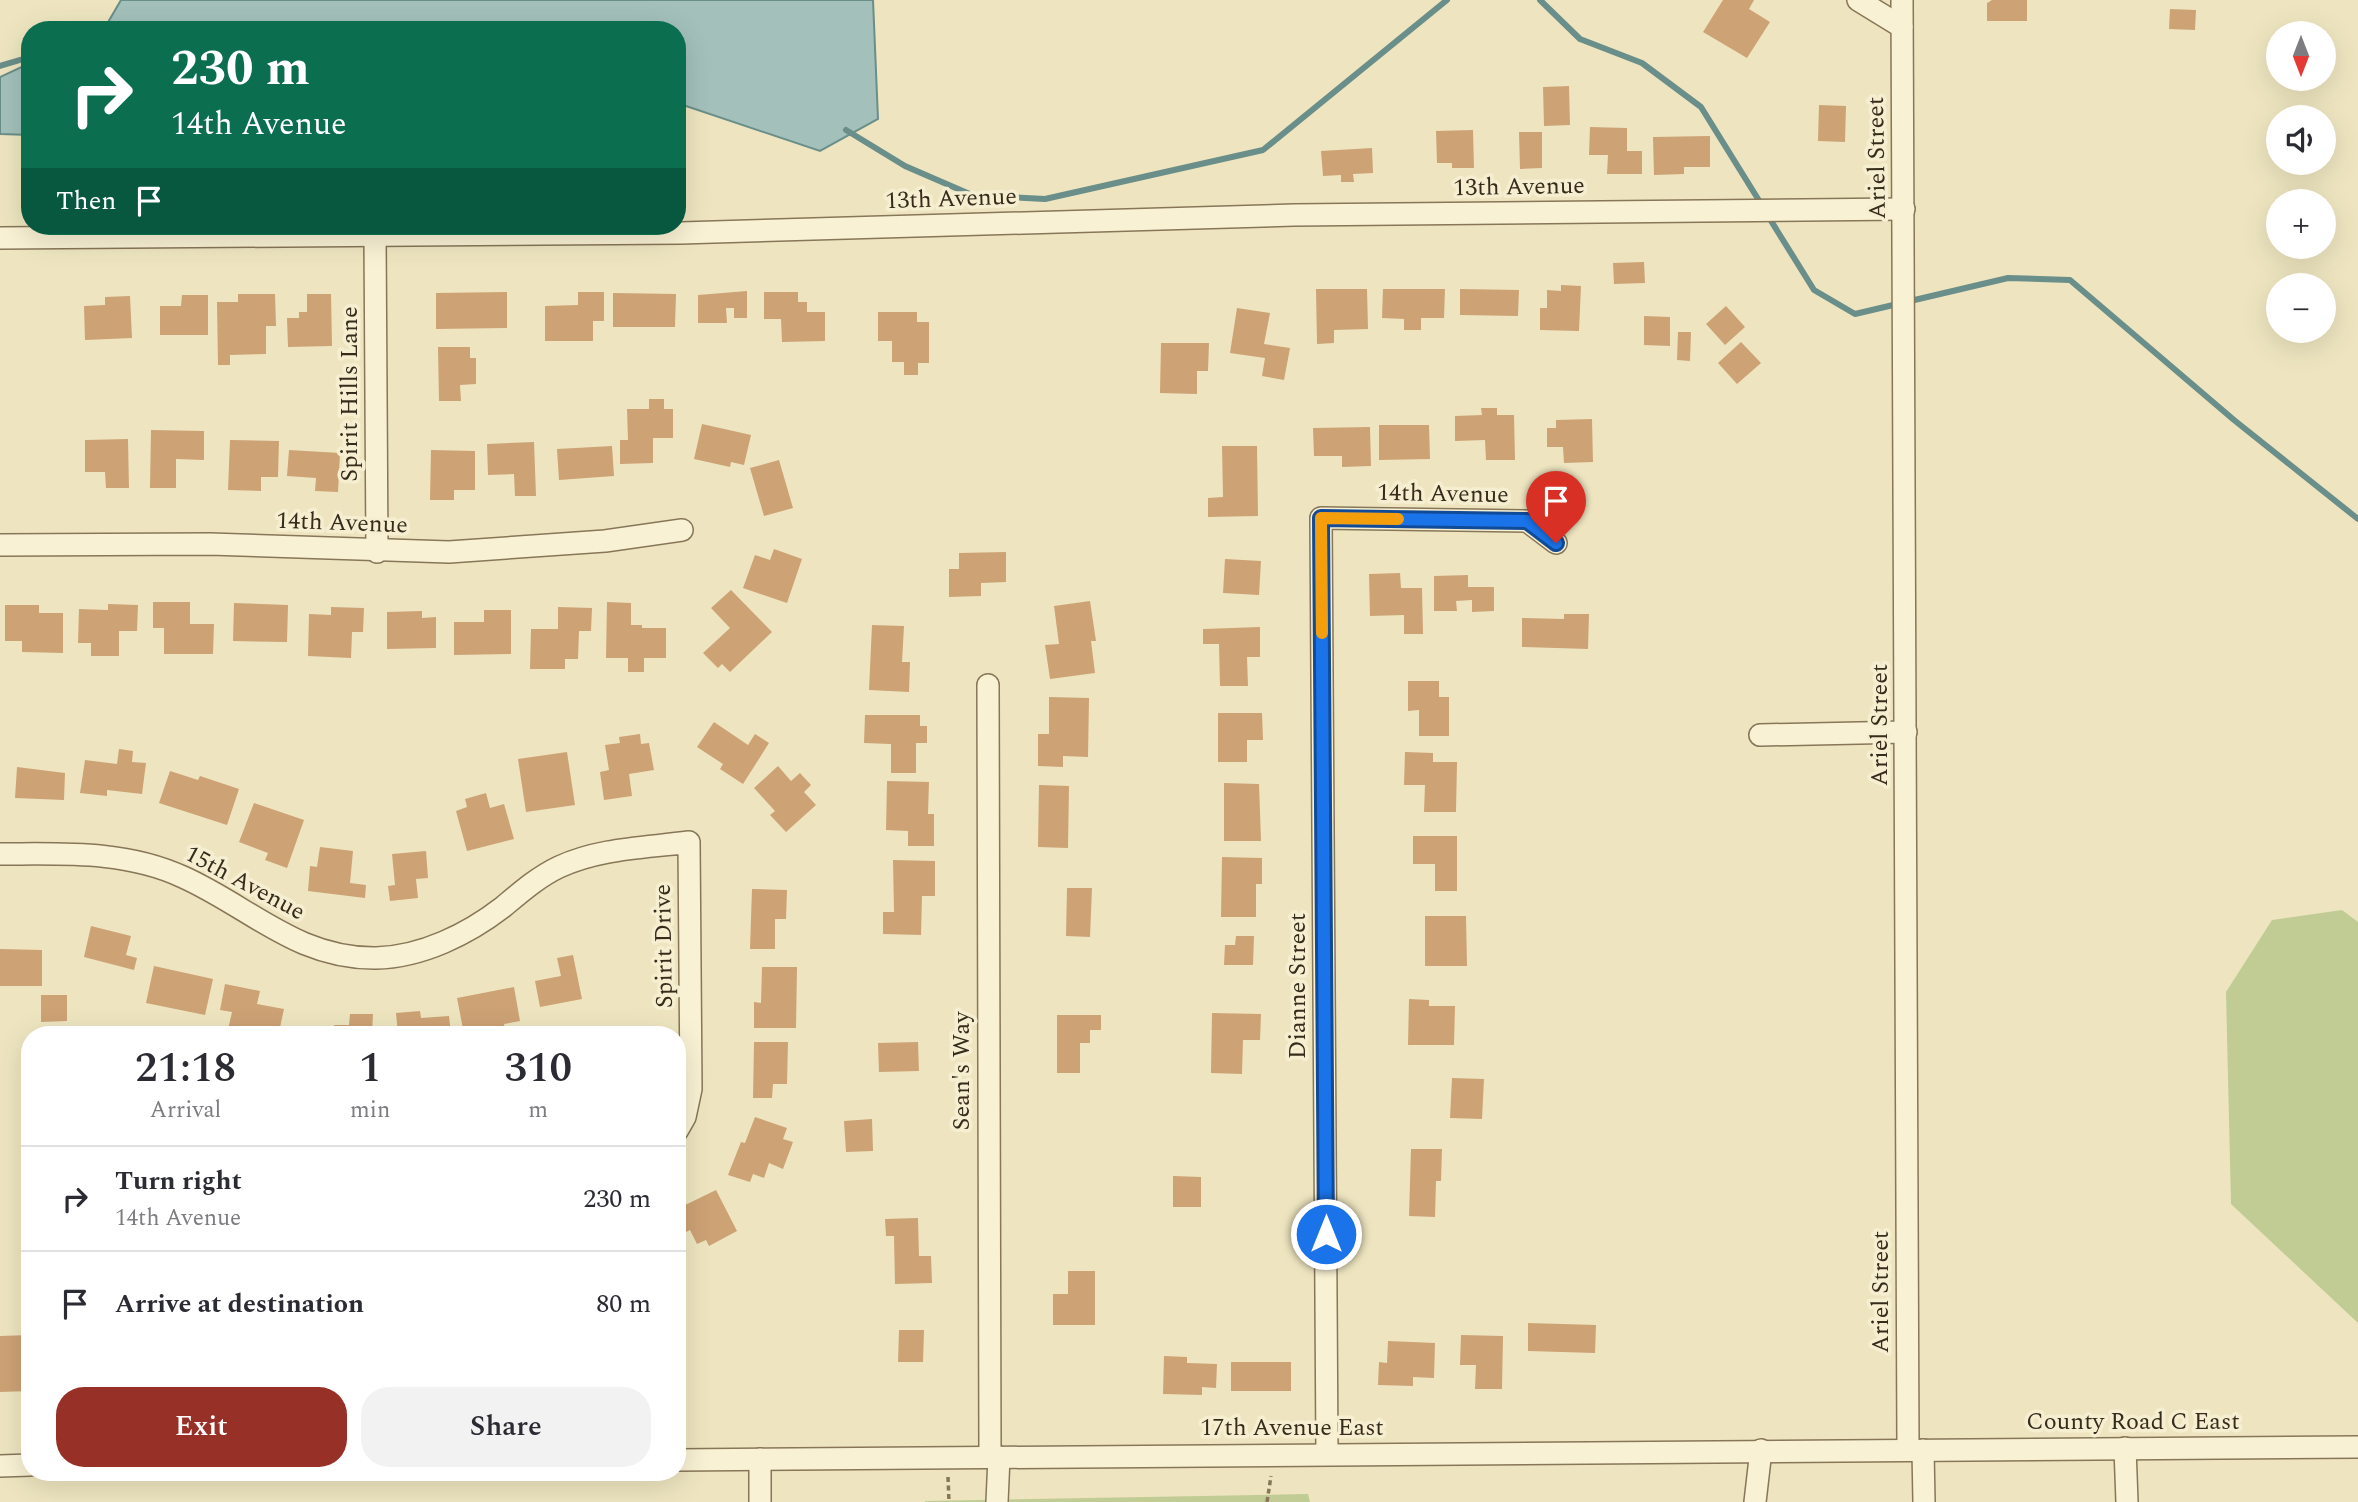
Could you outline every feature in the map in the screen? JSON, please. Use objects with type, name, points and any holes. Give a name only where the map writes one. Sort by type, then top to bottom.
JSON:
[{"type":"street","points":[[1858,0],[1902,27]]},
{"type":"street","name":"Ariel Street","points":[[1902,0],[1906,732],[1915,1450],[1924,1502]]},
{"type":"street","name":"13th Avenue","points":[[686,233],[1294,215],[1905,209]]},
{"type":"street","name":"13th Avenue","points":[[0,239],[477,235]]},
{"type":"street","name":"Spirit Hills Lane","points":[[375,236],[377,552]]},
{"type":"street","name":"14th Avenue","points":[[1321,518],[1527,521],[1556,543]]},
{"type":"street","name":"Dianne Street","points":[[1321,518],[1327,1454]]},
{"type":"street","name":"14th Avenue","points":[[0,545],[210,544],[377,552],[527,549],[682,530]]},
{"type":"street","name":"Sean's Way","points":[[988,685],[994,1457],[997,1502]]},
{"type":"street","points":[[1760,735],[1906,732]]},
{"type":"street","name":"15th Avenue","points":[[0,854],[97,854],[155,866],[216,894],[279,934],[339,954],[376,958],[432,947],[460,935],[532,883],[585,857],[689,842]]},
{"type":"street","name":"Spirit Drive","points":[[686,1112],[691,1089],[689,842]]},
{"type":"street","name":"County Road C East","points":[[1915,1450],[2358,1447]]},
{"type":"street","points":[[2125,1448],[2127,1502]]},
{"type":"street","points":[[1755,1502],[1761,1450]]},
{"type":"street","name":"17th Avenue East","points":[[686,1460],[1915,1450]]},
{"type":"street","points":[[760,1459],[760,1502]]},
{"type":"street","points":[[0,1466],[21,1465]]},
{"type":"path","points":[[1267,1502],[1275,1454]]},
{"type":"green space","points":[[2342,910],[2358,922],[2358,1323],[2231,1204],[2226,992],[2272,920]]},
{"type":"green space","points":[[1308,1494],[1310,1502],[925,1502],[925,1501]]},
{"type":"water","points":[[121,0],[873,0],[878,119],[820,151],[686,106],[686,21],[109,21]]},
{"type":"water","points":[[21,67],[21,135],[0,134],[0,77]]},
{"type":"building","points":[[1723,0],[1754,0],[1749,9],[1770,22],[1747,58],[1703,32]]},
{"type":"building","points":[[1992,0],[2027,0],[2027,21],[1987,21],[1987,3]]},
{"type":"building","points":[[2170,9],[2196,10],[2195,30],[2169,29]]},
{"type":"building","points":[[1569,86],[1570,125],[1544,126],[1543,87]]},
{"type":"building","points":[[1819,105],[1846,106],[1845,142],[1818,141]]},
{"type":"building","points":[[1590,127],[1627,128],[1627,151],[1642,151],[1642,174],[1607,174],[1608,155],[1589,155]]},
{"type":"building","points":[[1473,130],[1474,168],[1452,168],[1452,163],[1437,163],[1436,131]]},
{"type":"building","points":[[1519,132],[1542,132],[1542,168],[1520,169]]},
{"type":"building","points":[[1710,136],[1710,167],[1684,167],[1684,174],[1654,175],[1653,137]]},
{"type":"building","points":[[1372,148],[1373,173],[1353,174],[1354,182],[1341,182],[1341,175],[1323,176],[1321,151]]},
{"type":"building","points":[[1644,262],[1645,283],[1614,284],[1613,263]]},
{"type":"building","points":[[1561,285],[1581,286],[1579,331],[1540,330],[1540,308],[1547,308],[1547,290],[1561,291]]},
{"type":"building","points":[[1316,289],[1367,289],[1368,329],[1334,330],[1334,343],[1317,344]]},
{"type":"building","points":[[1383,289],[1445,289],[1444,318],[1421,318],[1421,330],[1404,330],[1404,319],[1382,318]]},
{"type":"building","points":[[1460,289],[1519,290],[1518,316],[1460,315]]},
{"type":"building","points":[[747,291],[747,318],[734,318],[734,308],[726,308],[727,323],[698,323],[698,295]]},
{"type":"building","points":[[507,292],[507,328],[436,329],[436,293]]},
{"type":"building","points":[[578,292],[604,292],[604,321],[593,321],[593,341],[545,341],[545,306],[578,305]]},
{"type":"building","points":[[764,292],[798,292],[798,302],[807,302],[807,312],[825,312],[825,341],[782,342],[781,319],[764,319]]},
{"type":"building","points":[[613,293],[676,294],[675,327],[613,327]]},
{"type":"building","points":[[238,294],[275,294],[276,326],[266,326],[266,354],[230,355],[230,365],[218,365],[217,302],[238,302]]},
{"type":"building","points":[[307,294],[331,294],[332,346],[288,347],[287,318],[299,318],[299,312],[307,312]]},
{"type":"building","points":[[182,295],[208,295],[208,335],[160,335],[160,306],[181,306]]},
{"type":"building","points":[[130,296],[132,338],[85,340],[84,306],[105,305],[105,297]]},
{"type":"building","points":[[1726,306],[1745,327],[1725,345],[1706,324]]},
{"type":"building","points":[[1237,308],[1270,313],[1264,344],[1290,348],[1284,380],[1262,376],[1265,358],[1230,353]]},
{"type":"building","points":[[878,312],[917,312],[917,322],[929,322],[929,363],[918,363],[918,375],[904,375],[904,362],[892,362],[892,341],[878,341]]},
{"type":"building","points":[[1644,316],[1670,317],[1670,346],[1644,345]]},
{"type":"building","points":[[1678,332],[1691,332],[1690,361],[1677,360]]},
{"type":"building","points":[[1741,342],[1761,363],[1737,384],[1718,363]]},
{"type":"building","points":[[1161,343],[1209,343],[1208,371],[1197,371],[1197,394],[1160,393]]},
{"type":"building","points":[[438,347],[470,347],[470,358],[476,358],[476,384],[460,385],[461,401],[439,401]]},
{"type":"building","points":[[649,399],[664,399],[664,409],[673,409],[673,438],[653,438],[653,463],[620,464],[620,440],[628,440],[627,409],[649,409]]},
{"type":"building","points":[[1481,408],[1497,408],[1497,415],[1514,415],[1515,460],[1486,460],[1485,440],[1455,441],[1455,416],[1482,415]]},
{"type":"building","points":[[1592,419],[1593,462],[1564,463],[1563,447],[1547,447],[1547,428],[1556,428],[1556,420]]},
{"type":"building","points":[[702,424],[751,435],[744,465],[731,462],[730,467],[694,459]]},
{"type":"building","points":[[1379,425],[1429,425],[1430,459],[1379,460]]},
{"type":"building","points":[[1370,427],[1371,466],[1342,467],[1342,456],[1314,456],[1313,428]]},
{"type":"building","points":[[151,430],[204,431],[204,460],[176,459],[176,488],[150,488]]},
{"type":"building","points":[[128,439],[129,488],[106,488],[105,472],[85,472],[85,440]]},
{"type":"building","points":[[230,440],[279,441],[278,477],[261,477],[261,491],[228,490]]},
{"type":"building","points":[[534,442],[536,496],[515,496],[514,474],[488,475],[487,444]]},
{"type":"building","points":[[612,446],[614,476],[559,480],[557,449]]},
{"type":"building","points":[[1222,446],[1257,446],[1258,516],[1208,517],[1208,498],[1223,497]]},
{"type":"building","points":[[289,450],[340,453],[338,492],[315,491],[316,478],[287,476]]},
{"type":"building","points":[[431,450],[475,451],[475,490],[454,490],[454,500],[430,500]]},
{"type":"building","points":[[779,460],[793,508],[764,516],[750,468]]},
{"type":"building","points":[[774,549],[802,559],[787,603],[743,588],[755,555],[770,560]]},
{"type":"building","points":[[1006,552],[1006,582],[981,583],[981,596],[949,597],[949,569],[959,569],[959,553]]},
{"type":"building","points":[[1225,559],[1261,561],[1259,595],[1223,593]]},
{"type":"building","points":[[1400,573],[1401,588],[1422,588],[1423,634],[1404,634],[1404,615],[1370,616],[1369,574]]},
{"type":"building","points":[[1468,575],[1468,587],[1494,587],[1494,611],[1472,612],[1472,600],[1456,601],[1457,611],[1434,611],[1434,576]]},
{"type":"building","points":[[731,590],[772,632],[730,672],[722,664],[718,668],[703,653],[730,628],[711,608]]},
{"type":"building","points":[[1090,601],[1096,641],[1091,641],[1095,673],[1050,679],[1045,645],[1059,644],[1054,606]]},
{"type":"building","points":[[153,602],[190,602],[190,624],[214,624],[213,654],[164,654],[164,628],[153,628]]},
{"type":"building","points":[[607,602],[631,603],[631,625],[666,628],[666,658],[644,658],[644,672],[628,672],[628,658],[606,658]]},
{"type":"building","points":[[234,603],[288,605],[287,642],[233,641]]},
{"type":"building","points":[[108,604],[138,605],[137,631],[119,631],[119,656],[91,656],[91,643],[78,643],[79,609],[108,610]]},
{"type":"building","points":[[5,605],[39,605],[39,613],[63,613],[63,653],[22,652],[22,641],[5,641]]},
{"type":"building","points":[[331,607],[364,608],[363,632],[352,632],[351,658],[308,656],[309,614],[331,615]]},
{"type":"building","points":[[558,607],[592,608],[591,631],[579,631],[578,659],[565,659],[565,669],[530,669],[531,629],[558,629]]},
{"type":"building","points":[[484,610],[511,610],[511,654],[454,655],[454,622],[484,622]]},
{"type":"building","points":[[422,611],[422,618],[436,617],[436,648],[387,649],[387,612]]},
{"type":"building","points":[[1564,614],[1589,614],[1588,649],[1522,647],[1522,618],[1564,619]]},
{"type":"building","points":[[872,625],[904,626],[902,662],[910,662],[909,692],[869,690]]},
{"type":"building","points":[[1260,627],[1260,657],[1247,657],[1248,686],[1220,686],[1219,644],[1203,644],[1203,629]]},
{"type":"building","points":[[1408,681],[1439,681],[1439,697],[1449,697],[1449,736],[1419,736],[1419,710],[1408,711]]},
{"type":"building","points":[[1049,697],[1089,698],[1088,757],[1063,756],[1063,767],[1038,766],[1038,734],[1049,734]]},
{"type":"building","points":[[1218,713],[1262,713],[1263,740],[1247,740],[1247,762],[1218,762]]},
{"type":"building","points":[[865,715],[920,715],[920,726],[927,726],[927,743],[916,743],[916,773],[891,773],[891,744],[864,743]]},
{"type":"building","points":[[714,722],[748,745],[755,734],[769,743],[743,784],[720,769],[723,764],[697,747]]},
{"type":"building","points":[[640,734],[641,744],[649,743],[654,770],[629,774],[632,796],[604,800],[600,772],[609,770],[605,745],[620,743],[619,737]]},
{"type":"building","points":[[119,749],[133,751],[132,762],[146,763],[142,794],[107,790],[107,796],[80,793],[85,760],[117,764]]},
{"type":"building","points":[[567,752],[575,805],[526,812],[518,759]]},
{"type":"building","points":[[1405,752],[1433,753],[1433,762],[1457,762],[1456,812],[1424,812],[1425,785],[1404,785]]},
{"type":"building","points":[[778,766],[791,781],[800,773],[811,785],[804,792],[816,805],[786,832],[770,815],[775,811],[754,788]]},
{"type":"building","points":[[17,767],[65,773],[64,800],[15,798]]},
{"type":"building","points":[[170,771],[198,780],[200,776],[239,789],[227,825],[159,803]]},
{"type":"building","points":[[887,781],[929,782],[928,814],[934,814],[934,846],[908,846],[908,831],[886,830]]},
{"type":"building","points":[[1224,783],[1259,784],[1261,841],[1224,841]]},
{"type":"building","points":[[1039,785],[1069,786],[1068,848],[1038,847]]},
{"type":"building","points":[[486,793],[490,808],[504,804],[514,839],[467,851],[456,811],[467,807],[465,799]]},
{"type":"building","points":[[254,803],[304,820],[287,868],[265,860],[268,853],[239,842]]},
{"type":"building","points":[[1413,836],[1457,836],[1457,891],[1435,891],[1435,864],[1413,864]]},
{"type":"building","points":[[320,847],[353,851],[350,883],[366,885],[365,898],[308,891],[310,866],[317,867]]},
{"type":"building","points":[[426,851],[428,878],[416,879],[418,898],[390,901],[388,886],[395,885],[392,854]]},
{"type":"building","points":[[1222,857],[1262,858],[1262,884],[1256,884],[1256,917],[1221,917]]},
{"type":"building","points":[[893,860],[935,861],[935,896],[922,896],[921,935],[883,934],[883,912],[894,912]]},
{"type":"building","points":[[1067,888],[1092,888],[1090,937],[1066,936]]},
{"type":"building","points":[[752,889],[787,890],[786,919],[775,919],[775,949],[750,949]]},
{"type":"building","points":[[1425,916],[1466,916],[1467,966],[1425,966]]},
{"type":"building","points":[[91,926],[131,936],[126,955],[137,958],[134,970],[84,957]]},
{"type":"building","points":[[1236,936],[1254,936],[1253,965],[1224,965],[1225,945],[1235,945]]},
{"type":"building","points":[[0,949],[42,950],[42,986],[0,986]]},
{"type":"building","points":[[573,955],[582,999],[540,1007],[535,981],[561,976],[557,958]]},
{"type":"building","points":[[154,966],[213,979],[205,1015],[146,1003]]},
{"type":"building","points":[[762,967],[797,967],[796,1028],[754,1028],[754,1002],[761,1003]]},
{"type":"building","points":[[225,984],[260,991],[257,1004],[284,1009],[280,1026],[229,1026],[232,1012],[220,1010]]},
{"type":"building","points":[[514,987],[520,1021],[504,1026],[462,1026],[457,998]]},
{"type":"building","points":[[41,995],[67,995],[67,1021],[41,1022]]},
{"type":"building","points":[[1409,999],[1429,1000],[1429,1006],[1455,1006],[1454,1045],[1408,1045]]},
{"type":"building","points":[[420,1011],[421,1018],[449,1016],[450,1026],[397,1026],[396,1013]]},
{"type":"building","points":[[1212,1013],[1261,1014],[1260,1040],[1243,1040],[1242,1074],[1211,1073]]},
{"type":"building","points":[[350,1014],[373,1014],[372,1026],[334,1026],[349,1025]]},
{"type":"building","points":[[1057,1015],[1101,1015],[1101,1030],[1090,1030],[1090,1043],[1080,1043],[1080,1073],[1057,1073]]},
{"type":"building","points":[[754,1042],[788,1042],[787,1084],[773,1084],[772,1098],[753,1098]]},
{"type":"building","points":[[918,1042],[919,1071],[879,1072],[878,1043]]},
{"type":"building","points":[[1452,1078],[1484,1079],[1482,1119],[1450,1118]]},
{"type":"building","points":[[755,1117],[787,1128],[783,1139],[793,1142],[783,1169],[769,1163],[764,1178],[753,1174],[750,1182],[728,1175],[741,1142],[745,1143]]},
{"type":"building","points":[[872,1119],[873,1151],[846,1152],[844,1121]]},
{"type":"building","points":[[1411,1149],[1442,1149],[1441,1181],[1436,1181],[1435,1217],[1409,1216]]},
{"type":"building","points":[[1173,1176],[1201,1177],[1201,1207],[1173,1207]]},
{"type":"building","points":[[716,1190],[737,1231],[709,1246],[706,1240],[697,1244],[690,1230],[686,1232],[686,1205]]},
{"type":"building","points":[[918,1218],[919,1256],[931,1256],[932,1283],[895,1284],[894,1236],[886,1236],[885,1219]]},
{"type":"building","points":[[1068,1271],[1095,1271],[1095,1325],[1053,1325],[1053,1294],[1068,1294]]},
{"type":"building","points":[[1528,1323],[1596,1325],[1595,1353],[1528,1351]]},
{"type":"building","points":[[899,1330],[924,1330],[923,1362],[898,1362]]},
{"type":"building","points":[[21,1335],[21,1391],[0,1392],[0,1336]]},
{"type":"building","points":[[1461,1335],[1503,1336],[1502,1389],[1475,1389],[1476,1365],[1460,1365]]},
{"type":"building","points":[[1388,1341],[1435,1343],[1434,1378],[1413,1377],[1413,1386],[1378,1385],[1379,1362],[1387,1363]]},
{"type":"building","points":[[1164,1356],[1187,1357],[1187,1363],[1217,1364],[1216,1388],[1202,1387],[1202,1395],[1163,1394]]},
{"type":"building","points":[[1231,1362],[1291,1362],[1291,1391],[1231,1391]]},
{"type":"waterway","points":[[846,130],[905,166],[972,195],[1045,199],[1263,150],[1447,0]]},
{"type":"waterway","points":[[1540,0],[1580,39],[1642,63],[1701,107],[1763,207]]},
{"type":"waterway","points":[[0,66],[21,60]]},
{"type":"waterway","points":[[1768,216],[1814,290],[1855,314],[2008,278],[2070,280],[2234,420],[2358,519]]},
{"type":"slow traffic","points":[[1322,633],[1321,518],[1398,519]]},
{"type":"route","points":[[1326,1234],[1321,518],[1527,521],[1556,543]]}]
